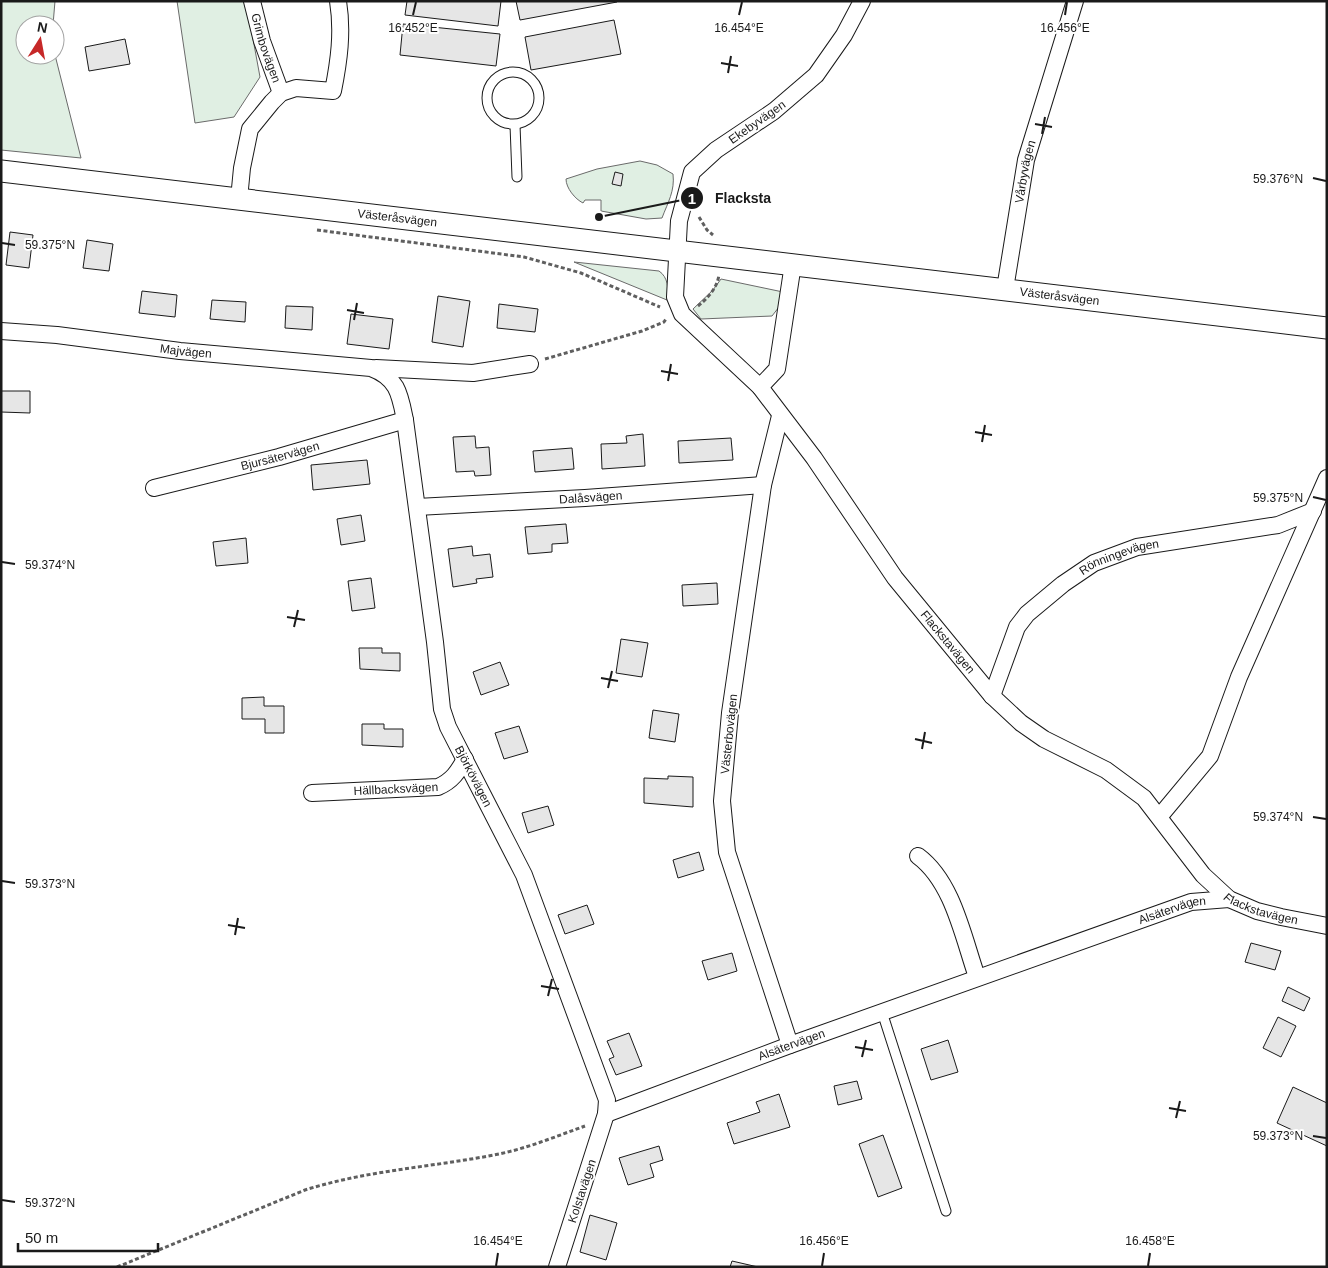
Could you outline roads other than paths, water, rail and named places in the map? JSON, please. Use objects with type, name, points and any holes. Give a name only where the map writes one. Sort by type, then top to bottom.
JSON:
[{"type":"street","name":"Grimbovägen","points":[[252,1],[262,41],[281,92]]},
{"type":"street","name":"Grimbovägen","points":[[239,199],[242,168],[250,129],[281,92],[296,88],[333,91],[338,64],[341,25],[338,1]]},
{"type":"street","name":"Ekebyvägen","points":[[679,251],[679,221],[692,172],[716,150],[774,111],[816,75],[844,35],[862,1]]},
{"type":"street","name":"Vårbyvägen","points":[[1005,289],[1026,160],[1075,1]]},
{"type":"street","name":"Västeråsvägen","points":[[1,171],[1327,328]]},
{"type":"street","name":"Flackstavägen","points":[[679,251],[675,310],[682,314],[703,336],[760,387],[780,416],[814,458],[895,578],[992,696],[1020,723],[1044,739],[1106,770],[1144,798],[1160,816],[1203,875],[1229,899],[1257,911],[1281,918],[1327,926]]},
{"type":"street","points":[[760,387],[777,369],[793,264]]},
{"type":"street","name":"Majvägen","points":[[1,331],[57,335],[180,350],[371,368],[473,373],[530,364]]},
{"type":"street","name":"Majvägen","points":[[371,368],[383,372],[393,382],[401,400],[405,420]]},
{"type":"street","name":"Västerbovägen","points":[[780,416],[763,485],[730,714],[722,801],[727,852],[790,1045]]},
{"type":"street","name":"Bjursätervägen","points":[[154,488],[279,456],[405,420]]},
{"type":"street","name":"Björkövägen","points":[[405,420],[436,642],[442,709],[465,759],[524,875],[607,1100],[606,1114]]},
{"type":"street","points":[[1160,816],[1210,756],[1239,677],[1327,478]]},
{"type":"street","name":"Dalåsvägen","points":[[417,507],[585,498],[763,485]]},
{"type":"street","name":"Rönningevägen","points":[[992,696],[1010,644],[1022,620],[1063,584],[1094,563],[1137,547],[1278,525],[1313,511]]},
{"type":"street","name":"Hällbacksvägen","points":[[312,793],[438,787],[449,782],[458,772],[465,759]]},
{"type":"street","points":[[918,856],[931,866],[945,885],[978,977]]},
{"type":"street","name":"Alsätervägen","points":[[606,1114],[790,1045],[1192,902],[1229,899]]},
{"type":"street","name":"Kolstavägen","points":[[557,1267],[606,1114]]},
{"type":"lane","points":[[504,73],[524,74],[532,80],[537,88],[539,98],[537,108],[531,116],[515,124],[502,121],[494,115],[489,106],[487,96],[490,87],[504,73]]},
{"type":"lane","points":[[515,124],[517,177]]},
{"type":"lane","points":[[882,1012],[946,1211]]},
{"type":"place","name":"Flacksta","points":[[599,217]]}]
